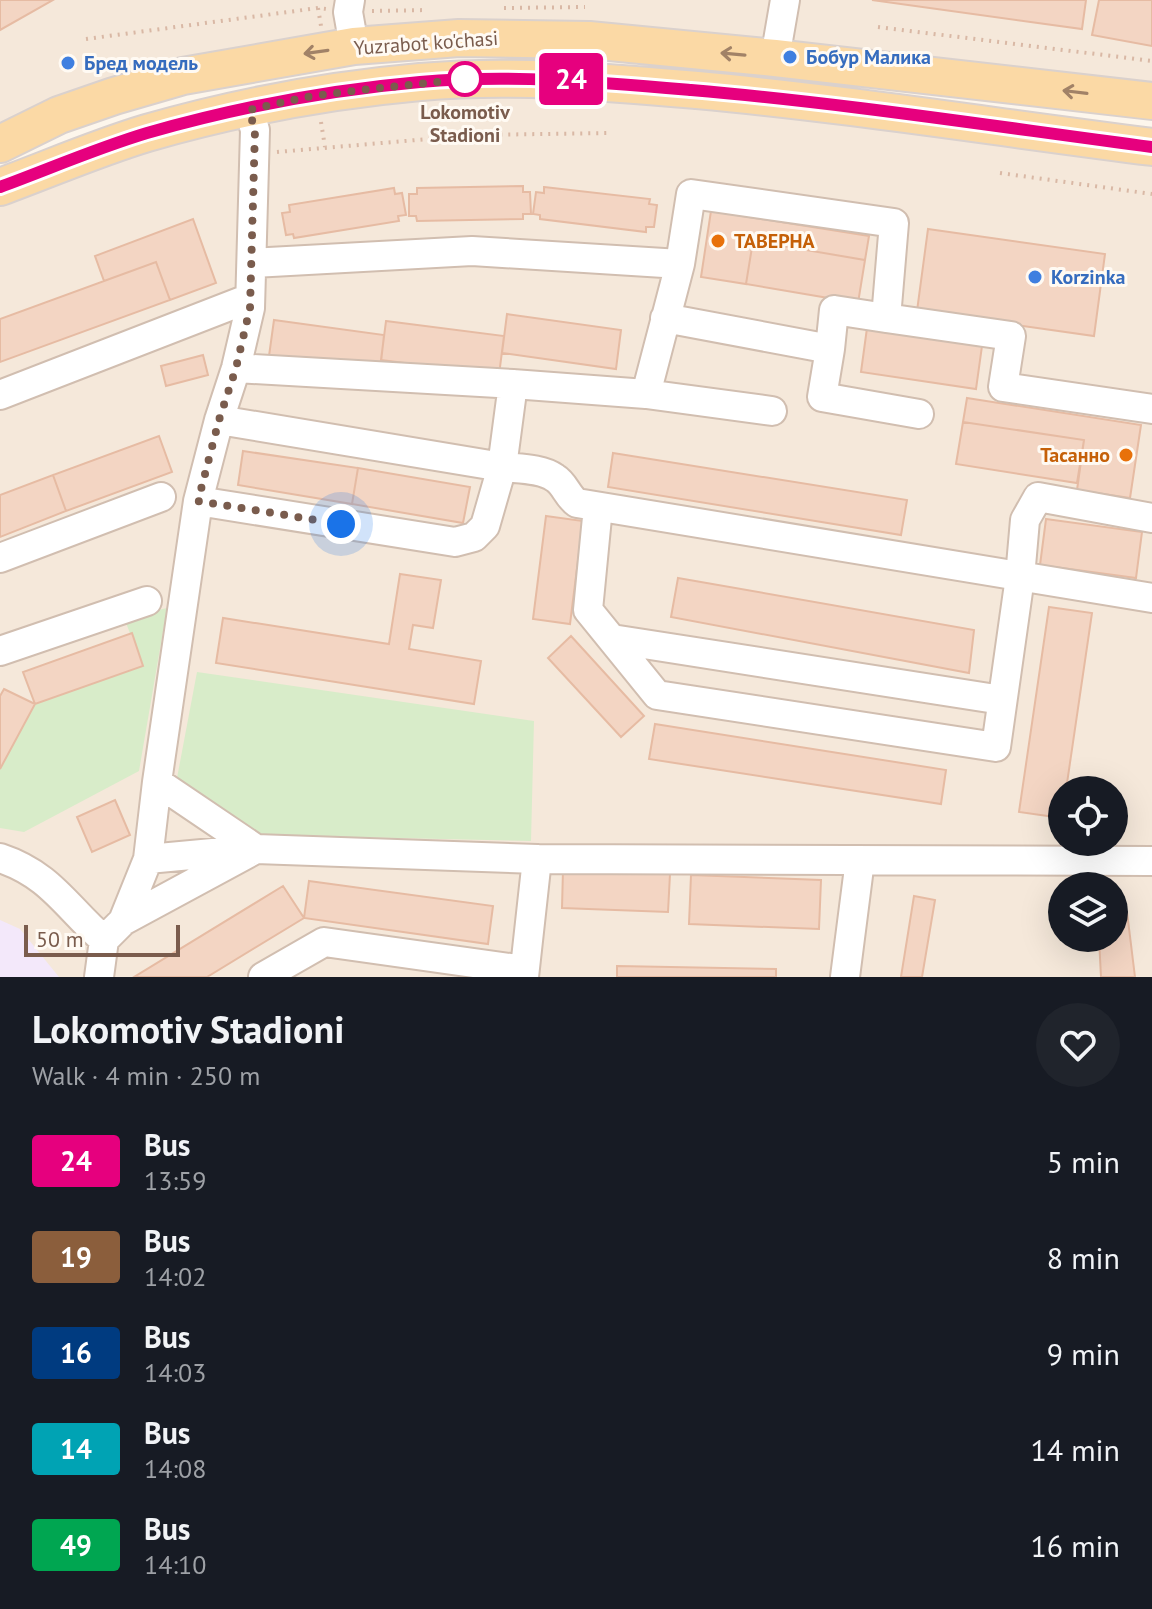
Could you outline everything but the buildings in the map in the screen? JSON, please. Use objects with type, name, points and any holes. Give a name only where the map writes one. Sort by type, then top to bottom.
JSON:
[{"type":"main road","name":"Yuzrabot ko'chasi","points":[[0,144],[48,121],[114,96],[183,76],[354,46],[459,38],[589,40],[1152,101]]},
{"type":"main road","points":[[589,40],[598,49],[601,61],[598,72],[589,81]]},
{"type":"main road","name":"Yuzrabot ko'chasi","points":[[0,187],[146,134],[306,97],[418,82],[536,77],[763,96],[1152,147]]},
{"type":"main road","points":[[48,121],[41,133],[42,148],[52,159],[66,162]]},
{"type":"street","points":[[350,0],[348,12],[354,46]]},
{"type":"street","points":[[775,58],[785,0]]},
{"type":"street","points":[[99,977],[114,930],[148,859],[198,501],[236,368],[250,298],[255,130],[249,110]]},
{"type":"street","points":[[646,394],[680,264],[691,194],[894,223],[886,318]]},
{"type":"street","points":[[252,263],[472,251],[680,264]]},
{"type":"street","points":[[0,395],[250,298]]},
{"type":"street","points":[[919,414],[822,397],[834,310],[1011,336],[1003,387],[1152,409]]},
{"type":"street","points":[[665,318],[830,349]]},
{"type":"street","points":[[236,368],[646,394],[772,411]]},
{"type":"street","points":[[198,501],[455,542],[474,537],[485,526],[502,467],[513,384]]},
{"type":"street","points":[[219,420],[554,477],[563,485],[568,497],[577,503],[1152,598]]},
{"type":"street","points":[[0,558],[161,497]]},
{"type":"street","points":[[598,507],[588,610],[657,695],[996,747],[1025,520],[1038,497],[1152,518]]},
{"type":"street","points":[[0,651],[147,601]]},
{"type":"street","points":[[612,639],[1002,700]]},
{"type":"street","points":[[157,782],[256,849]]},
{"type":"street","points":[[0,858],[34,872],[50,884],[81,920],[114,930],[256,849]]},
{"type":"street","points":[[148,859],[256,849],[537,859],[1152,861]]},
{"type":"street","points":[[263,977],[324,942],[524,973],[537,859]]},
{"type":"street","points":[[845,977],[860,860]]},
{"type":"path","points":[[318,8],[321,28]]},
{"type":"path","points":[[878,27],[1152,61]]},
{"type":"path","points":[[322,123],[325,147]]},
{"type":"path","points":[[255,154],[475,135],[610,133]]},
{"type":"path","points":[[1000,173],[1152,194]]},
{"type":"shaded area","points":[[0,0],[1152,0],[1152,101],[775,58],[354,46],[0,144]]},
{"type":"shaded area","points":[[418,82],[1152,147],[1152,977],[0,977],[0,187]]},
{"type":"shaded area","points":[[0,920],[20,929],[59,977],[0,977]]},
{"type":"green space","points":[[167,608],[139,771],[24,832],[0,828],[0,769],[35,704],[143,666],[124,618]]},
{"type":"green space","points":[[197,672],[534,721],[531,841],[260,835],[177,778]]},
{"type":"bus line","name":"24","points":[[0,187],[125,141],[197,120],[306,97],[465,79],[536,77],[763,96],[1152,147]]},
{"type":"place","name":"Бобур Малика","points":[[790,57]]},
{"type":"place","name":"Бред модель","points":[[68,63]]},
{"type":"place","name":"Lokomotiv Stadioni","points":[[465,79]]},
{"type":"place","name":"ТАВЕРНА","points":[[718,241]]},
{"type":"place","name":"Korzinka","points":[[1035,277]]},
{"type":"place","name":"Тасанно","points":[[1126,455]]},
{"type":"route","points":[[341,524],[198,501],[250,308],[255,130],[249,110],[306,97],[465,79]]}]
